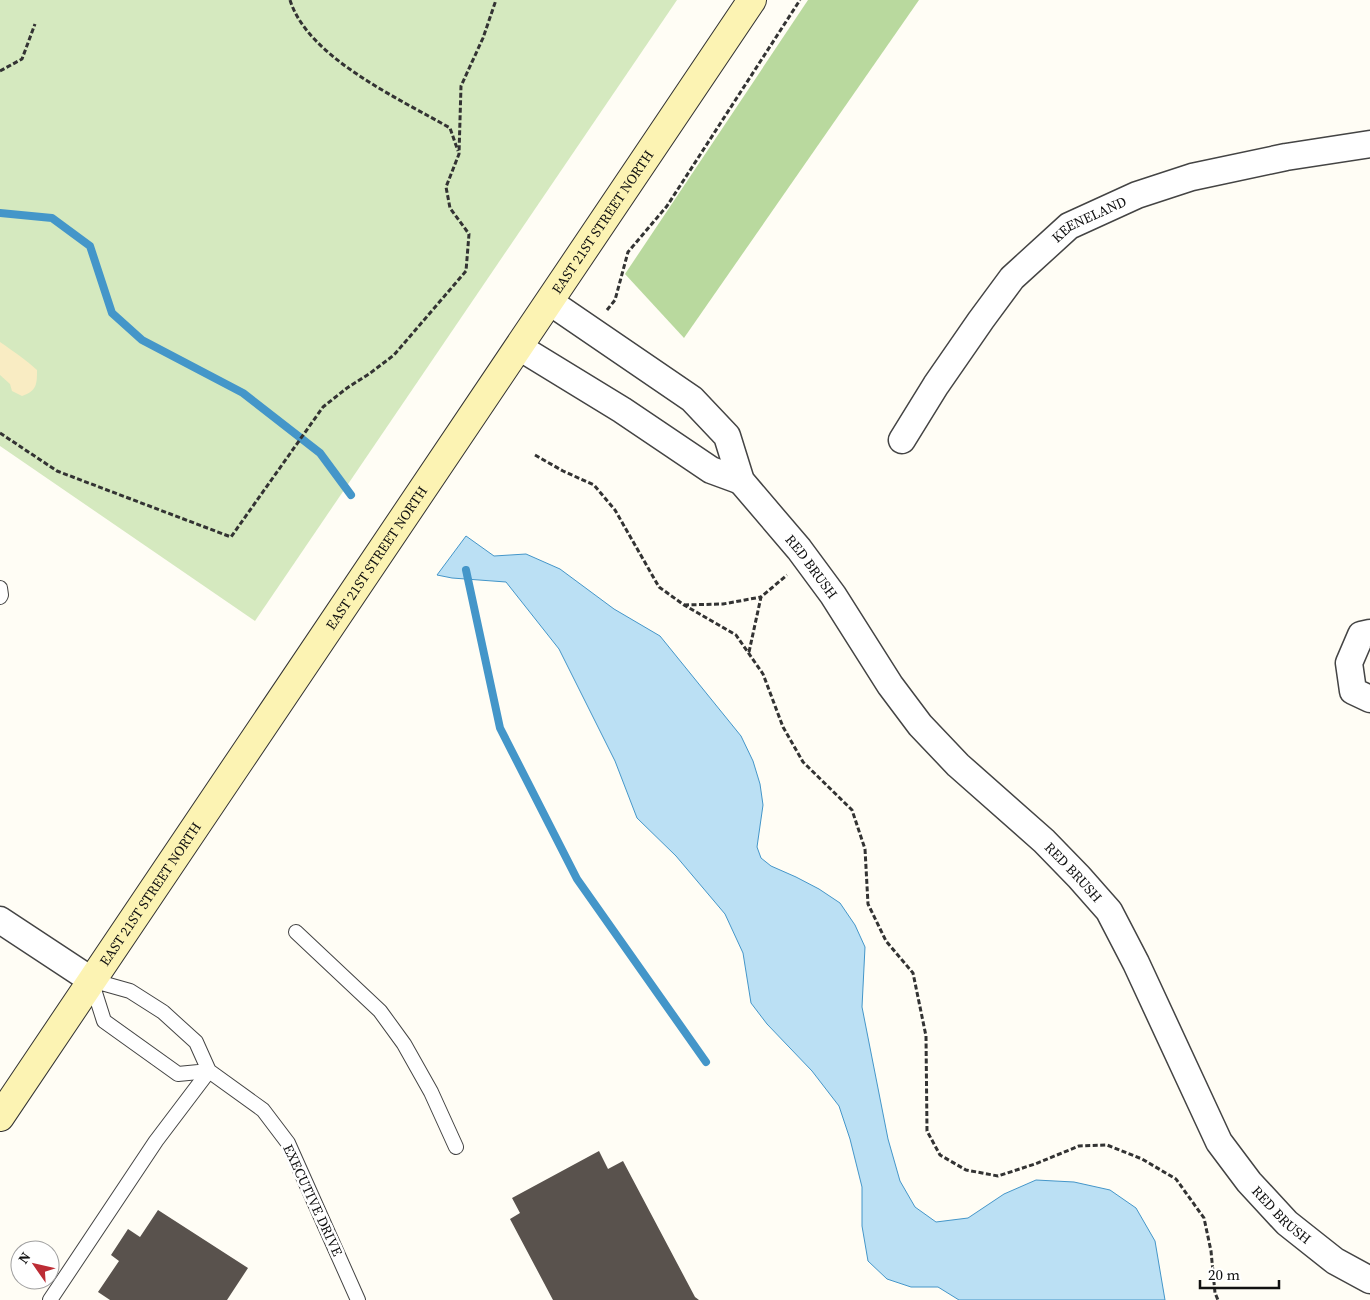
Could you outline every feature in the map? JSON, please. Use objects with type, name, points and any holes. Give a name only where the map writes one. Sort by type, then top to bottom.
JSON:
[{"type":"main road","name":"EAST 21ST STREET NORTH","points":[[0,1117],[752,0]]},
{"type":"street","name":"KEENELAND","points":[[902,440],[936,385],[1012,278],[1069,226],[1137,195],[1192,177],[1286,157],[1370,144]]},
{"type":"street","name":"RED BRUSH","points":[[550,302],[692,399],[727,436],[741,482],[806,559],[833,595],[890,685],[920,725],[958,765],[1044,841],[1080,877],[1109,911],[1136,963],[1219,1142],[1249,1182],[1287,1223],[1335,1262],[1370,1280]]},
{"type":"street","name":"RED BRUSH","points":[[519,347],[622,410],[711,470],[741,482]]},
{"type":"street","points":[[1370,633],[1361,635],[1349,663],[1353,691],[1370,699]]},
{"type":"street","points":[[0,920],[92,980]]},
{"type":"lane","points":[[0,588],[0,597]]},
{"type":"lane","points":[[296,932],[380,1011],[404,1044],[431,1092],[456,1146]]},
{"type":"lane","points":[[92,980],[130,991],[163,1012],[196,1042],[209,1072]]},
{"type":"lane","points":[[92,980],[104,1021],[178,1074],[209,1072]]},
{"type":"lane","points":[[50,1300],[156,1141],[209,1072]]},
{"type":"lane","name":"EXECUTIVE DRIVE","points":[[209,1072],[263,1110],[288,1143],[358,1300]]},
{"type":"path","points":[[290,0],[294,13],[306,30],[334,58],[372,83],[450,128],[459,154]]},
{"type":"path","points":[[0,433],[57,471],[231,537],[322,407],[394,355],[466,271],[468,234],[450,208],[446,187],[459,154],[461,86],[496,0]]},
{"type":"path","points":[[590,330],[615,300],[628,252],[668,206],[800,0]]},
{"type":"path","points":[[1,71],[22,59],[35,24]]},
{"type":"path","points":[[535,455],[594,485],[615,510],[659,587],[684,606],[736,635],[763,674],[783,728],[803,762],[852,810],[865,849],[868,904],[886,941],[913,974],[926,1036],[927,1131],[940,1155],[966,1170],[998,1176],[1035,1164],[1079,1146],[1108,1145],[1142,1158],[1176,1179],[1204,1218],[1211,1251],[1215,1293],[1218,1300]]},
{"type":"path","points":[[684,606],[723,604],[761,597],[806,559]]},
{"type":"path","points":[[749,653],[761,597]]},
{"type":"green space","points":[[0,0],[677,0],[255,621],[0,446]]},
{"type":"green space","points":[[808,0],[919,0],[684,338],[625,274]]},
{"type":"sand","points":[[0,342],[37,370],[37,379],[31,392],[22,396],[12,391],[10,384],[0,375]]},
{"type":"water","points":[[466,536],[494,556],[526,554],[560,569],[614,609],[660,636],[741,736],[753,761],[760,784],[763,805],[757,847],[761,858],[771,866],[819,889],[840,903],[855,925],[865,947],[862,1007],[888,1139],[900,1181],[915,1207],[936,1222],[968,1218],[1004,1194],[1036,1180],[1074,1182],[1110,1190],[1136,1208],[1155,1241],[1165,1300],[959,1300],[938,1287],[911,1287],[887,1279],[868,1261],[862,1226],[862,1187],[850,1139],[839,1106],[812,1071],[767,1024],[751,1003],[743,953],[725,914],[676,856],[637,818],[615,761],[559,649],[506,582],[437,575]]},
{"type":"building","points":[[599,1151],[608,1169],[623,1161],[695,1297],[699,1300],[553,1300],[510,1219],[520,1213],[512,1198]]},
{"type":"building","points":[[158,1210],[248,1268],[227,1300],[110,1300],[98,1292],[119,1261],[111,1255],[128,1229],[140,1237]]},
{"type":"waterway","points":[[0,213],[52,218],[90,246],[112,313],[142,340],[243,393],[320,453],[351,495]]},
{"type":"waterway","points":[[466,570],[500,728],[577,879],[706,1062]]}]
